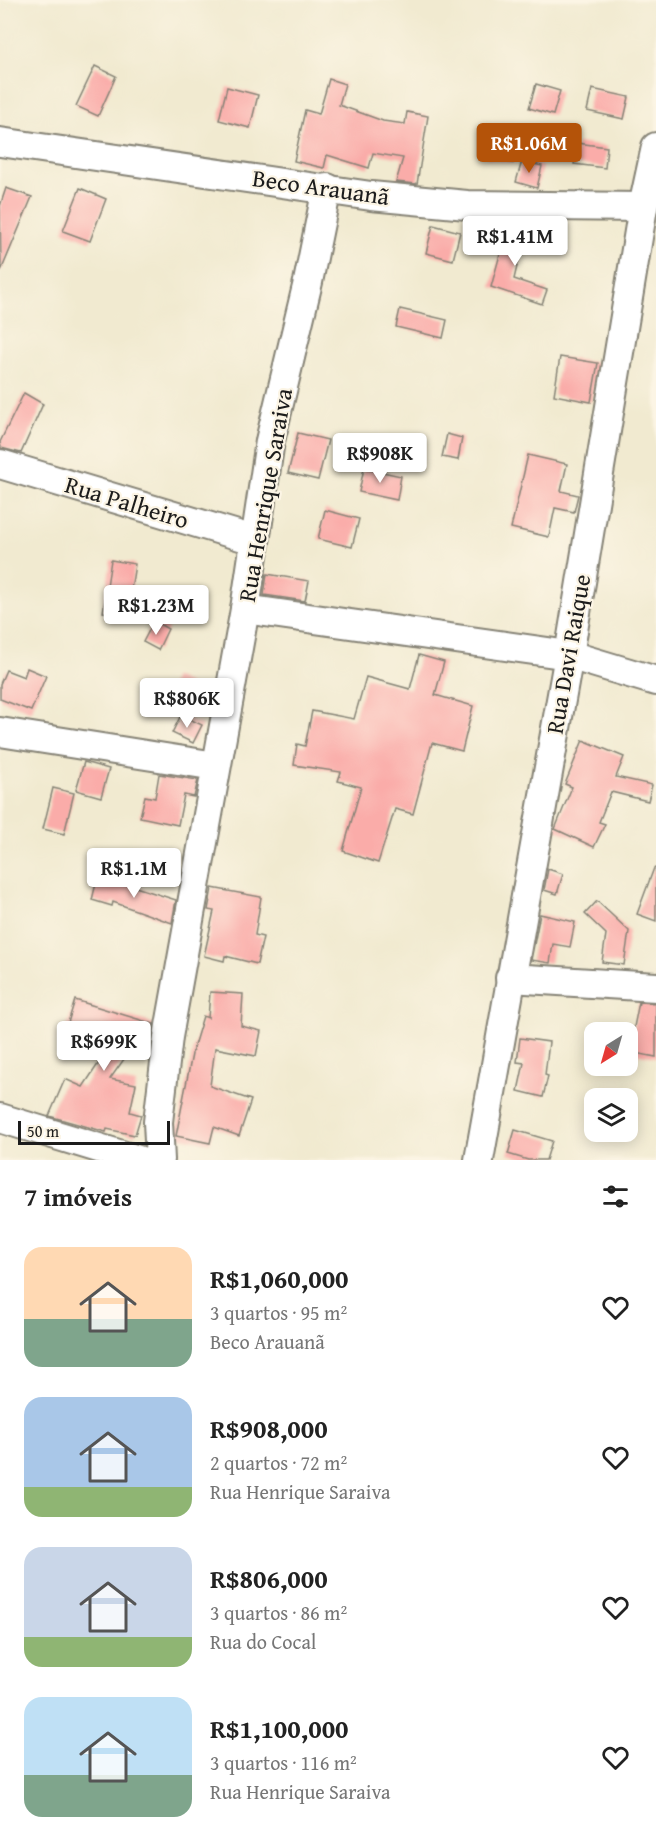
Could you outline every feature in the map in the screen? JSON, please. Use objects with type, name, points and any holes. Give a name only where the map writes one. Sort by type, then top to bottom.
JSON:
[{"type":"street","name":"Beco Arauanã","points":[[0,142],[371,196],[467,205],[643,207]]},
{"type":"street","name":"Rua Davi Raique","points":[[479,1160],[569,655],[643,207],[656,147]]},
{"type":"street","name":"Rua Henrique Saraiva","points":[[160,1160],[158,1122],[168,1037],[245,609],[270,441],[308,282],[327,188]]},
{"type":"street","name":"Rua Palheiro","points":[[0,464],[254,540]]},
{"type":"street","points":[[245,609],[569,655],[656,681]]},
{"type":"street","points":[[0,732],[216,766]]},
{"type":"street","points":[[510,978],[656,987]]},
{"type":"street","points":[[0,1118],[138,1160]]},
{"type":"building","points":[[95,66],[116,76],[98,116],[76,106]]},
{"type":"building","points":[[329,79],[345,84],[339,105],[383,121],[405,124],[407,112],[428,116],[417,184],[396,182],[403,158],[373,153],[369,168],[327,155],[324,168],[294,161],[305,110],[319,114]]},
{"type":"building","points":[[536,84],[560,91],[553,115],[529,108]]},
{"type":"building","points":[[227,87],[258,95],[250,128],[219,120]]},
{"type":"building","points":[[592,89],[629,97],[624,119],[587,111]]},
{"type":"building","points":[[491,138],[516,143],[513,163],[487,158]]},
{"type":"building","points":[[577,143],[607,147],[605,168],[574,164]]},
{"type":"building","points":[[522,161],[542,166],[537,188],[516,182]]},
{"type":"building","points":[[6,188],[32,197],[1,271],[0,206]]},
{"type":"building","points":[[80,188],[106,199],[90,241],[63,231]]},
{"type":"building","points":[[509,222],[527,224],[514,279],[547,290],[542,304],[491,287]]},
{"type":"building","points":[[433,225],[460,232],[453,260],[426,253]]},
{"type":"building","points":[[400,309],[447,320],[443,338],[396,327]]},
{"type":"building","points":[[560,357],[598,363],[591,402],[554,395]]},
{"type":"building","points":[[24,393],[43,404],[21,453],[1,448],[0,442]]},
{"type":"building","points":[[298,433],[328,440],[318,480],[288,473]]},
{"type":"building","points":[[447,434],[462,438],[458,460],[442,457]]},
{"type":"building","points":[[528,455],[567,464],[561,491],[578,495],[574,512],[555,508],[549,537],[511,528]]},
{"type":"building","points":[[364,468],[401,476],[397,500],[359,492]]},
{"type":"building","points":[[325,510],[359,519],[352,547],[318,539]]},
{"type":"building","points":[[111,560],[135,564],[127,615],[103,612]]},
{"type":"building","points":[[267,574],[309,581],[305,601],[264,595]]},
{"type":"building","points":[[154,621],[168,629],[158,650],[143,642]]},
{"type":"building","points":[[419,655],[444,662],[435,695],[473,706],[462,751],[432,743],[413,814],[395,809],[378,863],[343,851],[361,787],[338,781],[341,772],[294,765],[297,744],[305,746],[312,711],[354,719],[366,677],[410,689]]},
{"type":"building","points":[[27,668],[46,676],[31,711],[0,699],[0,684],[6,670],[24,677]]},
{"type":"building","points":[[174,677],[204,691],[192,717],[162,704]]},
{"type":"building","points":[[181,715],[202,725],[193,743],[172,733]]},
{"type":"building","points":[[583,740],[624,757],[616,777],[652,785],[648,801],[611,792],[599,822],[605,824],[594,847],[555,829],[572,787],[565,784]]},
{"type":"building","points":[[84,762],[109,769],[101,797],[76,790]]},
{"type":"building","points":[[159,774],[198,780],[194,797],[184,795],[178,825],[140,817],[145,796],[155,798]]},
{"type":"building","points":[[53,788],[74,793],[64,834],[43,829]]},
{"type":"building","points":[[654,868],[656,869],[656,921],[637,914]]},
{"type":"building","points":[[548,869],[563,874],[557,894],[544,890]]},
{"type":"building","points":[[98,875],[176,900],[172,923],[113,902],[112,906],[92,900]]},
{"type":"building","points":[[212,888],[261,897],[255,935],[263,937],[257,964],[225,956],[224,961],[204,956],[214,911],[208,910]]},
{"type":"building","points":[[597,901],[629,931],[624,965],[602,962],[606,934],[585,914]]},
{"type":"building","points":[[540,914],[575,922],[570,947],[553,944],[550,963],[531,960]]},
{"type":"building","points":[[210,992],[243,994],[241,1026],[261,1031],[256,1056],[215,1048],[210,1086],[251,1100],[239,1136],[214,1127],[210,1143],[176,1136],[193,1049],[203,1016],[208,1018]]},
{"type":"building","points":[[75,1000],[154,1024],[146,1053],[131,1049],[110,1079],[136,1084],[130,1112],[141,1115],[135,1135],[107,1129],[106,1132],[49,1116],[65,1079],[83,1087],[112,1043],[66,1029]]},
{"type":"building","points":[[639,1002],[656,1003],[656,1057],[638,1054],[638,1022],[635,1022]]},
{"type":"building","points":[[520,1038],[549,1042],[545,1075],[548,1076],[543,1097],[518,1091],[524,1063],[517,1062]]},
{"type":"building","points":[[515,1130],[552,1141],[546,1160],[528,1160],[508,1154]]}]
